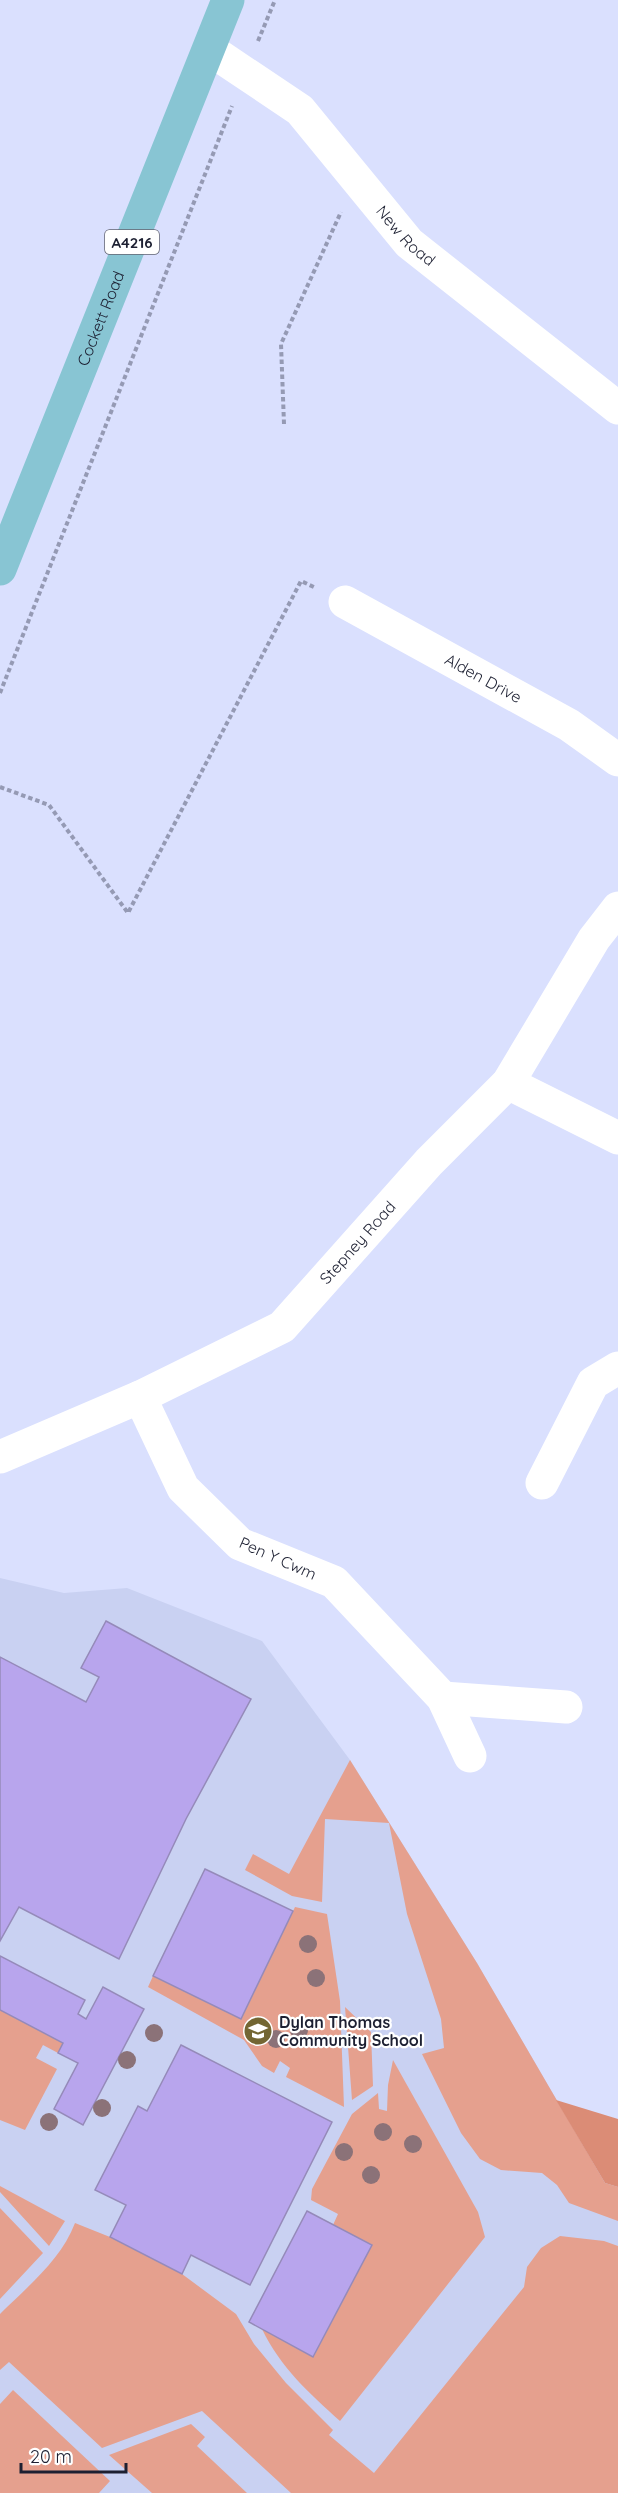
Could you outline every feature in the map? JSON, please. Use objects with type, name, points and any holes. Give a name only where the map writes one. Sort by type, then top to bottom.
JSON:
[{"type":"main road","name":"Cockett Road","points":[[0,569],[228,0]]},
{"type":"street","name":"New Road","points":[[209,49],[300,110],[409,243],[618,408]]},
{"type":"street","name":"Alden Drive","points":[[345,602],[569,725],[618,760]]},
{"type":"street","name":"Stepney Road","points":[[0,1456],[140,1397],[282,1327],[429,1162],[508,1083],[594,939],[618,908]]},
{"type":"street","points":[[508,1083],[618,1138]]},
{"type":"street","points":[[542,1483],[593,1383],[618,1368]]},
{"type":"street","name":"Pen Y Cwm","points":[[140,1397],[183,1488],[240,1544],[334,1582],[443,1698],[470,1756]]},
{"type":"street","points":[[443,1698],[566,1707]]},
{"type":"path","points":[[0,693],[275,0]]},
{"type":"path","points":[[284,424],[281,344],[356,178]]},
{"type":"path","points":[[0,787],[49,805],[128,913],[301,580],[345,602]]},
{"type":"shaded area","name":"Dylan Thomas Community School","points":[[0,1578],[64,1593],[127,1588],[262,1641],[350,1760],[477,1963],[605,2183],[618,2187],[618,2493],[0,2493]]},
{"type":"shaded area","points":[[350,1760],[477,1963],[605,2183],[618,2187],[618,2221],[569,2203],[557,2185],[542,2173],[501,2170],[480,2159],[461,2133],[422,2054],[444,2048],[441,2019],[407,1914],[389,1823],[325,1819],[322,1902],[292,1896],[245,1870],[253,1854],[289,1874]]},
{"type":"shaded area","points":[[295,1907],[327,1914],[340,2001],[344,2107],[286,2077],[290,2068],[280,2061],[274,2073],[262,2066],[244,2040],[148,1987],[153,1976],[241,2019]]},
{"type":"shaded area","points":[[345,2007],[371,2032],[373,2086],[352,2100]]},
{"type":"shaded area","points":[[0,2010],[63,2043],[58,2053],[43,2045],[36,2058],[57,2069],[25,2130],[0,2120]]},
{"type":"shaded area","points":[[393,2060],[478,2212],[485,2237],[340,2421],[287,2368],[262,2329],[314,2356],[371,2246],[333,2225],[338,2214],[311,2200],[312,2189],[352,2114],[378,2093],[379,2109],[387,2111],[388,2085]]},
{"type":"shaded area","points":[[556,2100],[618,2119],[618,2187],[605,2183]]},
{"type":"shaded area","points":[[0,2186],[65,2221],[49,2246],[0,2192]]},
{"type":"shaded area","points":[[0,2208],[43,2253],[0,2299]]},
{"type":"shaded area","points":[[75,2223],[110,2237],[182,2274],[236,2314],[254,2344],[286,2383],[333,2430],[329,2435],[374,2473],[524,2287],[527,2267],[541,2248],[560,2236],[604,2241],[618,2246],[618,2493],[291,2493],[202,2411],[102,2448],[9,2362],[0,2370],[0,2314],[52,2261]]},
{"type":"shaded area","points":[[13,2390],[110,2481],[99,2493],[0,2493],[0,2404]]},
{"type":"shaded area","points":[[191,2424],[205,2437],[197,2446],[247,2493],[152,2493],[109,2455]]},
{"type":"building","points":[[106,1621],[251,1699],[186,1819],[119,1959],[19,1907],[0,1941],[0,1657],[86,1702],[99,1677],[81,1668]]},
{"type":"building","points":[[205,1869],[293,1911],[241,2019],[153,1976]]},
{"type":"building","points":[[0,1956],[85,2000],[78,2014],[86,2019],[103,1987],[144,2009],[83,2125],[54,2109],[78,2063],[58,2053],[63,2043],[0,2010]]},
{"type":"building","points":[[181,2045],[332,2122],[250,2285],[191,2255],[182,2274],[110,2237],[126,2205],[95,2190],[138,2106],[147,2111]]},
{"type":"building","points":[[307,2211],[372,2245],[313,2357],[249,2322]]},
{"type":"place","name":"Dylan Thomas Community School","points":[[258,2031]]}]
